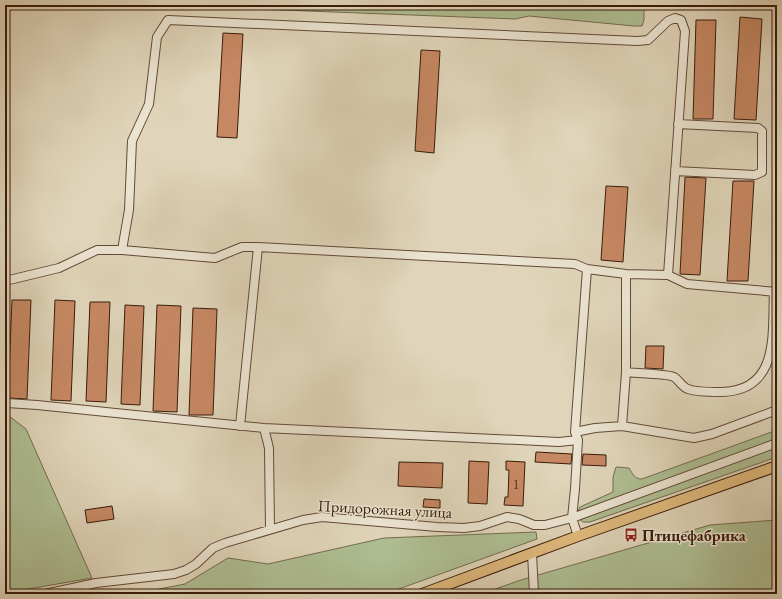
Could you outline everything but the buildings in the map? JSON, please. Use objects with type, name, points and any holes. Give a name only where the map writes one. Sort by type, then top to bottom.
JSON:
[{"type":"main road","points":[[422,594],[578,536],[777,466]]},
{"type":"street","points":[[122,250],[129,210],[132,141],[149,104],[157,37],[168,20],[637,41],[648,40],[668,21],[675,18],[681,20],[685,31],[668,276]]},
{"type":"street","points":[[675,171],[755,175],[762,172],[762,131],[758,128],[678,124]]},
{"type":"street","points":[[5,281],[59,268],[97,250],[122,250],[215,258],[242,247],[258,247],[575,264],[587,269],[626,274],[668,276],[687,284],[776,292],[771,355],[764,372],[749,386],[732,392],[687,389],[674,376],[626,372]]},
{"type":"street","points":[[240,426],[258,247]]},
{"type":"street","points":[[578,536],[572,518],[587,269]]},
{"type":"street","points":[[622,426],[626,372],[626,274]]},
{"type":"street","points":[[5,401],[7,403],[264,428],[559,442],[595,428],[622,426],[694,438],[712,434],[777,410]]},
{"type":"street","points":[[264,428],[269,448],[270,529]]},
{"type":"street","name":"Придорожная улица","points":[[45,594],[96,583],[174,574],[186,570],[196,564],[213,548],[225,543],[303,520],[322,517],[464,528],[480,526],[507,517],[519,519],[534,525],[545,525],[572,518],[777,443]]},
{"type":"street","points":[[532,553],[534,594]]},
{"type":"green space","points":[[151,5],[644,5],[644,20],[642,26],[634,26],[529,16],[515,19]]},
{"type":"green space","points":[[5,413],[26,429],[92,578],[5,593]]},
{"type":"green space","points":[[777,430],[777,457],[590,522],[583,522],[579,519],[578,511],[580,507],[613,492],[613,477],[616,467],[629,468],[635,477],[642,479]]},
{"type":"green space","points":[[777,520],[777,594],[481,594],[521,580],[710,525]]},
{"type":"green space","points":[[536,532],[537,539],[385,594],[133,594],[185,584],[228,558],[268,564],[384,538]]},
{"type":"place","name":"Птицефабрика","points":[[631,535]]}]
